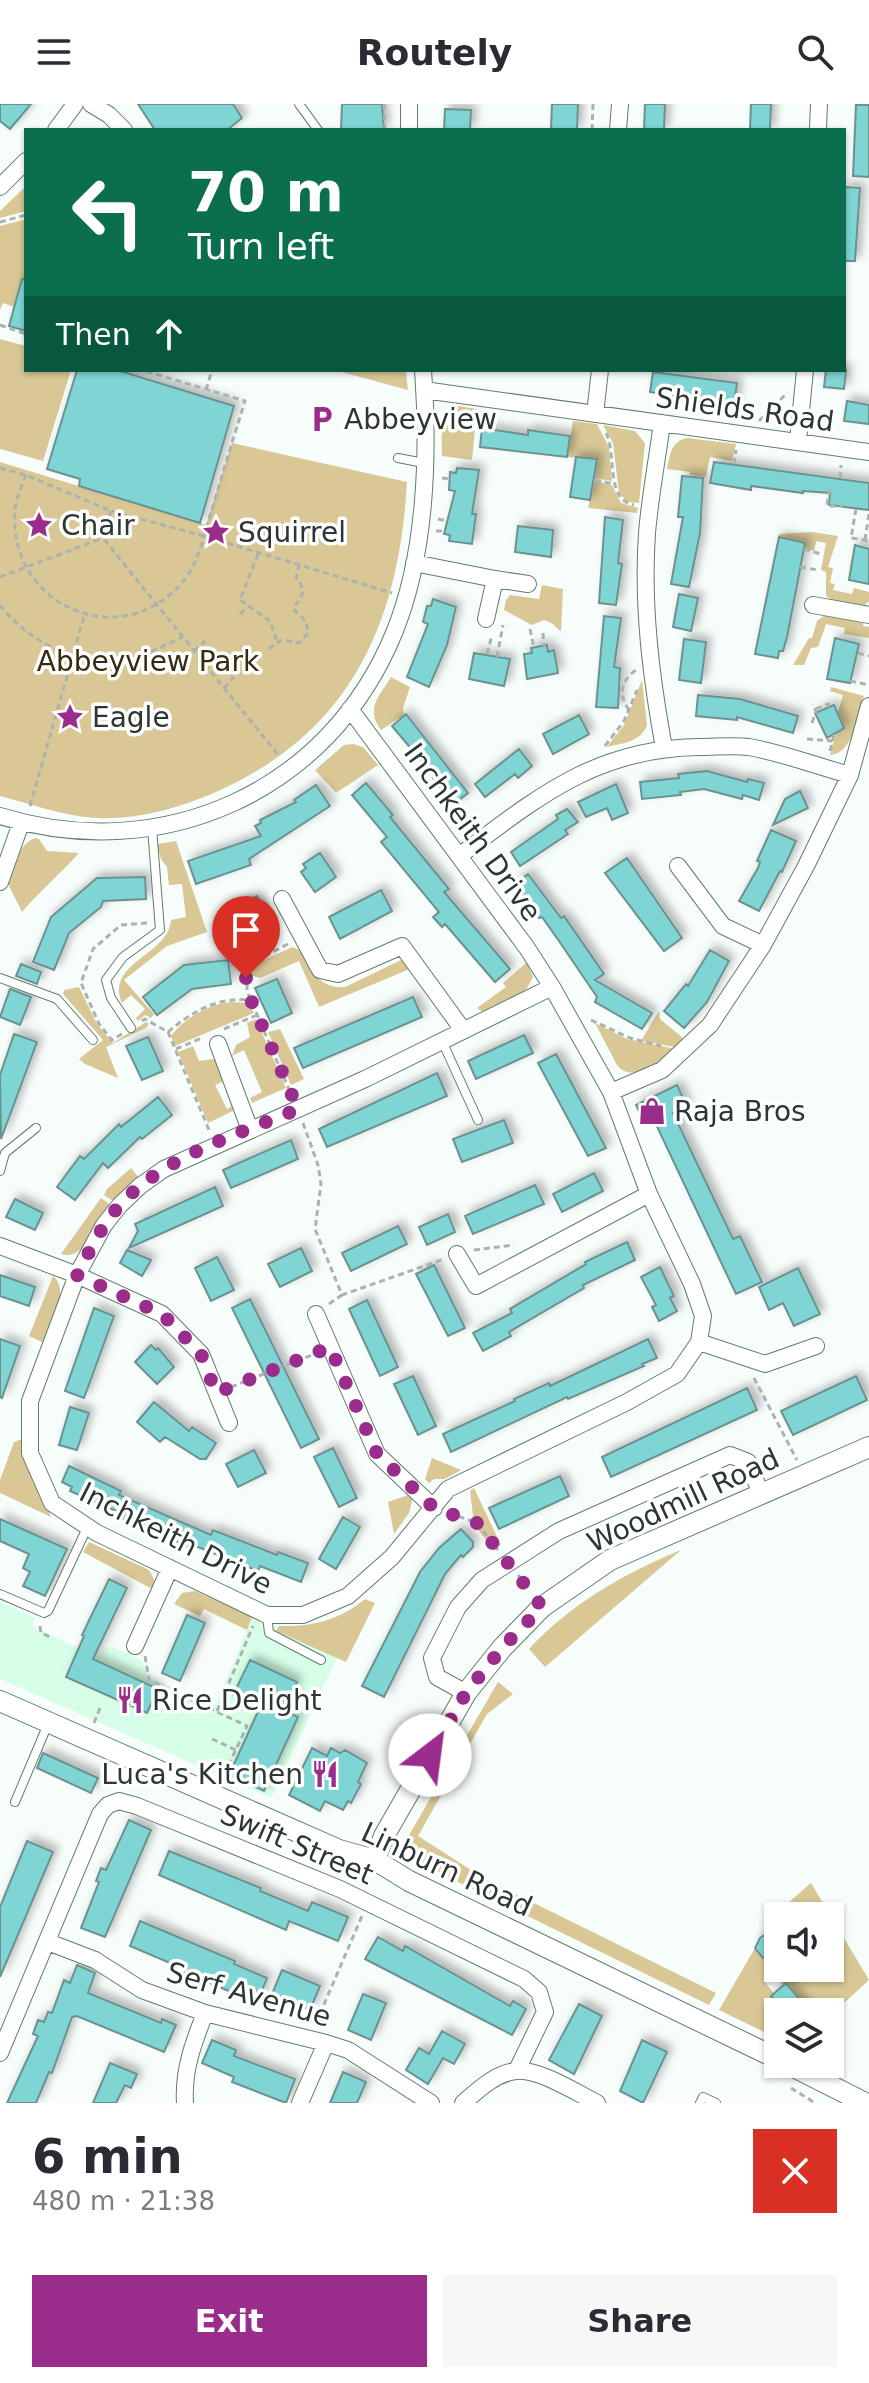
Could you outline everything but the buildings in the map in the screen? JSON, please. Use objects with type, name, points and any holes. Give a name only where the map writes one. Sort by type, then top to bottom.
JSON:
[{"type":"street","points":[[57,128],[75,104]]},
{"type":"street","points":[[91,104],[122,128]]},
{"type":"street","points":[[409,104],[409,128]]},
{"type":"street","points":[[618,128],[620,104]]},
{"type":"street","points":[[818,128],[819,104]]},
{"type":"street","points":[[0,187],[24,163]]},
{"type":"street","points":[[0,816],[25,817],[76,832],[124,833],[191,820],[247,796],[290,770],[320,744],[350,709],[381,663],[395,631],[414,563],[425,464],[423,372]]},
{"type":"street","points":[[597,418],[600,372]]},
{"type":"street","points":[[798,441],[804,372]]},
{"type":"street","name":"Shields Road","points":[[424,390],[597,418],[662,423],[869,452]]},
{"type":"street","points":[[662,423],[646,550],[648,641],[664,748]]},
{"type":"street","points":[[414,563],[528,584]]},
{"type":"street","points":[[486,619],[495,579]]},
{"type":"street","points":[[813,605],[869,615]]},
{"type":"street","points":[[611,1092],[662,1070],[710,1025],[763,945],[806,866],[850,775],[869,706]]},
{"type":"street","name":"Inchkeith Drive","points":[[350,709],[552,987],[581,1036],[611,1092],[649,1194],[692,1284],[703,1316],[699,1342],[677,1374],[627,1402],[448,1489],[392,1557],[348,1596],[303,1615],[263,1613],[88,1527],[52,1503],[30,1453],[30,1401],[77,1275],[104,1225],[130,1196],[164,1169],[298,1109],[552,987]]},
{"type":"street","points":[[459,856],[552,789],[595,767],[630,755],[664,748],[747,747],[850,775]]},
{"type":"street","points":[[0,882],[25,817]]},
{"type":"street","points":[[678,866],[723,926],[763,945]]},
{"type":"street","points":[[282,899],[320,970],[338,974],[402,946],[463,1030]]},
{"type":"street","points":[[220,1043],[250,1130]]},
{"type":"street","points":[[457,1254],[476,1286],[649,1194]]},
{"type":"street","points":[[0,1246],[77,1275],[162,1314],[201,1354],[229,1423]]},
{"type":"street","points":[[316,1314],[377,1454],[434,1508]]},
{"type":"street","points":[[699,1342],[765,1364],[816,1346]]},
{"type":"street","name":"Woodmill Road","points":[[375,1860],[384,1836],[466,1693],[502,1648],[542,1607],[610,1560],[869,1447]]},
{"type":"street","points":[[466,1693],[437,1677],[432,1658],[458,1607],[482,1580],[559,1531],[730,1455],[748,1462],[761,1494]]},
{"type":"street","points":[[135,1646],[170,1568]]},
{"type":"street","name":"Linburn Road","points":[[0,1701],[339,1850],[375,1860],[409,1881],[764,2052]]},
{"type":"street","name":"Swift Street","points":[[0,2053],[100,1814],[108,1805],[119,1801],[368,1902],[524,1979],[539,1992],[545,2012],[517,2070]]},
{"type":"street","name":"Serf Avenue","points":[[48,1942],[95,1960],[142,1990],[205,2013],[348,2050],[431,2103]]},
{"type":"street","points":[[185,2103],[188,2059],[205,2013]]},
{"type":"street","points":[[300,2103],[318,2041]]},
{"type":"street","points":[[463,2103],[498,2076],[517,2070],[539,2075],[597,2103]]},
{"type":"street","points":[[816,2078],[865,2103]]},
{"type":"lane","points":[[299,104],[317,128]]},
{"type":"lane","points":[[398,458],[425,464]]},
{"type":"lane","points":[[131,1028],[111,998],[106,980],[123,957],[160,930],[152,828]]},
{"type":"lane","points":[[0,978],[57,999],[93,1040]]},
{"type":"lane","points":[[441,1041],[478,1120]]},
{"type":"lane","points":[[0,1171],[3,1152],[36,1128]]},
{"type":"lane","points":[[0,1594],[35,1610],[48,1611],[88,1527]]},
{"type":"lane","points":[[263,1613],[269,1633],[321,1660]]},
{"type":"lane","points":[[15,1802],[48,1724]]},
{"type":"lane","points":[[700,2103],[703,2097],[716,2103]]},
{"type":"path","points":[[384,104],[385,128]]},
{"type":"path","points":[[592,128],[593,104]]},
{"type":"path","points":[[0,222],[24,216]]},
{"type":"path","points":[[0,325],[24,333]]},
{"type":"path","points":[[26,475],[15,508],[17,542],[25,568],[49,597],[61,605],[85,613],[122,617],[157,605],[191,571],[245,401],[148,372]]},
{"type":"path","points":[[206,390],[211,372]]},
{"type":"path","points":[[755,425],[804,372]]},
{"type":"path","points":[[597,418],[610,442],[615,484],[621,500],[631,505]]},
{"type":"path","points":[[734,464],[738,442]]},
{"type":"path","points":[[840,478],[842,457]]},
{"type":"path","points":[[0,468],[26,475],[111,511],[393,593]]},
{"type":"path","points":[[438,480],[450,482]]},
{"type":"path","points":[[595,480],[615,484]]},
{"type":"path","points":[[827,490],[827,506],[843,506]]},
{"type":"path","points":[[856,509],[851,538],[867,540],[869,513]]},
{"type":"path","points":[[103,538],[111,511]]},
{"type":"path","points":[[434,519],[447,521]]},
{"type":"path","points":[[433,530],[445,531]]},
{"type":"path","points":[[0,577],[103,538]]},
{"type":"path","points":[[103,538],[282,759]]},
{"type":"path","points":[[804,549],[821,554]]},
{"type":"path","points":[[258,554],[240,600],[270,621],[277,641]]},
{"type":"path","points":[[277,641],[299,643],[308,633],[306,621],[294,606],[303,593],[303,587],[296,578],[299,565]]},
{"type":"path","points":[[800,567],[818,570]]},
{"type":"path","points":[[0,605],[32,635],[72,655],[96,660],[130,658],[183,637]]},
{"type":"path","points":[[240,614],[248,607]]},
{"type":"path","points":[[25,817],[85,613]]},
{"type":"path","points":[[497,657],[504,614]]},
{"type":"path","points":[[530,629],[534,648]]},
{"type":"path","points":[[543,633],[544,646]]},
{"type":"path","points":[[194,651],[205,641]]},
{"type":"path","points":[[269,649],[277,641]]},
{"type":"path","points":[[858,653],[869,656]]},
{"type":"path","points":[[629,710],[623,701],[622,688],[628,676],[643,668]]},
{"type":"path","points":[[224,688],[234,677]]},
{"type":"path","points":[[850,681],[869,685]]},
{"type":"path","points":[[600,752],[616,734],[638,689]]},
{"type":"path","points":[[812,723],[813,704]]},
{"type":"path","points":[[815,710],[828,704],[830,706]]},
{"type":"path","points":[[829,754],[834,734]]},
{"type":"path","points":[[807,739],[832,741]]},
{"type":"path","points":[[154,922],[121,925],[93,949],[81,983],[99,1024],[112,1040],[145,1019],[168,1032],[215,1145]]},
{"type":"path","points":[[302,937],[256,961],[246,978],[251,1000],[298,1109],[318,1165],[321,1184],[315,1229],[342,1295],[457,1254],[525,1244]]},
{"type":"path","points":[[168,1032],[204,1006],[228,1000],[251,1000]]},
{"type":"path","points":[[581,1036],[592,1018],[630,1038],[685,1049]]},
{"type":"path","points":[[216,1393],[330,1347]]},
{"type":"path","points":[[743,1357],[805,1475]]},
{"type":"path","points":[[434,1508],[477,1523],[542,1607]]},
{"type":"path","points":[[217,1712],[263,1613]]},
{"type":"path","points":[[135,1646],[147,1658],[149,1680],[247,1726],[222,1779]]},
{"type":"path","points":[[93,1724],[100,1708]]},
{"type":"path","points":[[212,1739],[236,1750]]},
{"type":"path","points":[[318,2041],[368,1902]]},
{"type":"shaded area","points":[[0,1602],[35,1618],[32,1626],[99,1658],[104,1649],[112,1646],[143,1661],[147,1676],[215,1707],[252,1617],[337,1658],[271,1798],[0,1679]]},
{"type":"green space","points":[[24,188],[24,212],[0,218],[0,211]]},
{"type":"green space","points":[[24,220],[24,292],[19,291],[14,307],[3,303],[0,310],[0,226]]},
{"type":"green space","points":[[0,339],[24,345],[24,372],[70,372],[43,461],[0,449]]},
{"type":"green space","points":[[341,372],[405,372],[408,390]]},
{"type":"green space","points":[[459,406],[477,409],[472,460],[442,456],[444,420]]},
{"type":"green space","points":[[573,421],[597,424],[609,447],[612,481],[595,478],[597,459],[567,457]]},
{"type":"green space","points":[[603,425],[635,431],[645,443],[639,503],[627,502],[619,493],[613,443]]},
{"type":"green space","points":[[687,438],[736,444],[732,461],[710,457],[706,477],[667,469],[674,445]]},
{"type":"green space","name":"Abbeyview Park","points":[[232,443],[407,482],[393,581],[379,625],[360,666],[335,704],[303,737],[264,766],[189,803],[143,815],[95,818],[0,796],[0,462],[206,525]]},
{"type":"green space","points":[[595,481],[612,485],[621,503],[638,508],[637,513],[588,508]]},
{"type":"green space","points":[[812,532],[838,536],[828,567],[833,568],[830,583],[835,584],[833,590],[852,594],[854,588],[869,592],[869,602],[865,608],[834,602],[826,596],[826,572],[821,570],[826,543],[816,541],[814,551],[804,548],[805,543],[779,537],[779,534]]},
{"type":"green space","points":[[542,585],[563,589],[561,631],[544,620],[532,625],[504,610],[510,595],[539,599]]},
{"type":"green space","points":[[828,613],[864,620],[863,626],[869,627],[869,638],[844,634],[845,628],[826,624],[818,647],[811,648],[804,665],[793,665],[809,638],[812,638],[817,621]]},
{"type":"green space","points":[[391,677],[410,687],[403,708],[404,715],[381,730],[374,709]]},
{"type":"green space","points":[[642,680],[647,725],[644,731],[631,741],[607,747],[624,725]]},
{"type":"green space","points":[[831,687],[864,696],[849,741],[838,753],[830,755],[836,733],[844,728],[838,712],[843,695],[830,691]]},
{"type":"green space","points":[[344,745],[363,747],[378,765],[336,793],[315,770]]},
{"type":"green space","points":[[35,838],[47,851],[79,853],[22,912],[8,884],[20,851]]},
{"type":"green space","points":[[176,841],[207,932],[167,946],[124,980],[154,1014],[151,1018],[145,1015],[138,1021],[136,1018],[145,1009],[131,995],[122,1003],[119,989],[122,978],[129,968],[160,942],[168,932],[171,920],[186,917],[182,884],[169,885],[167,867],[157,844]]},
{"type":"green space","points":[[292,947],[300,950],[317,977],[336,987],[345,987],[401,960],[412,968],[319,1007],[299,961],[260,978],[250,975],[262,961]]},
{"type":"green space","points":[[527,962],[533,977],[526,990],[484,1013],[477,1008],[506,987],[503,983]]},
{"type":"green space","points":[[79,987],[97,1024],[113,1043],[146,1022],[149,1024],[106,1047],[118,1078],[79,1059],[103,1040],[63,994],[64,990]]},
{"type":"green space","points":[[231,1002],[248,1003],[254,1013],[175,1046],[171,1036],[183,1023],[206,1009]]},
{"type":"green space","points":[[659,1011],[660,1019],[683,1038],[675,1047],[641,1041]]},
{"type":"green space","points":[[256,1019],[286,1088],[252,1103],[250,1098],[262,1092],[244,1050],[232,1056],[236,1045],[250,1037],[247,1023]]},
{"type":"green space","points":[[595,1023],[627,1039],[676,1049],[647,1069],[623,1071]]},
{"type":"green space","points":[[280,1029],[304,1079],[291,1085],[268,1032]]},
{"type":"green space","points":[[193,1046],[199,1061],[213,1059],[219,1062],[227,1080],[215,1085],[227,1109],[238,1103],[237,1109],[208,1123],[178,1052]]},
{"type":"green space","points":[[131,1168],[140,1179],[115,1202],[104,1195],[107,1189]]},
{"type":"green space","points":[[101,1198],[112,1206],[91,1239],[77,1252],[61,1254]]},
{"type":"green space","points":[[53,1276],[58,1282],[60,1299],[44,1343],[29,1336]]},
{"type":"green space","points":[[22,1439],[51,1517],[0,1493],[0,1480],[14,1442]]},
{"type":"green space","points":[[432,1458],[461,1470],[429,1483],[425,1479]]},
{"type":"green space","points":[[474,1488],[501,1545],[494,1551],[474,1524],[470,1491]]},
{"type":"green space","points":[[411,1494],[413,1498],[409,1513],[394,1534],[388,1502]]},
{"type":"green space","points":[[89,1542],[149,1570],[154,1579],[154,1590],[83,1552]]},
{"type":"green space","points":[[681,1550],[545,1667],[529,1649],[599,1591]]},
{"type":"green space","points":[[195,1591],[252,1617],[247,1630],[204,1609],[200,1616],[174,1604],[182,1593]]},
{"type":"green space","points":[[365,1599],[375,1603],[346,1662],[276,1631],[279,1626],[303,1625],[336,1617]]},
{"type":"green space","points":[[498,1682],[513,1694],[487,1714],[418,1836],[485,1879],[716,1993],[709,2005],[413,1860],[405,1842]]},
{"type":"green space","points":[[811,1883],[822,1902],[789,1902]]},
{"type":"green space","points":[[844,1938],[869,1980],[844,2003],[844,1998],[799,1998],[786,1983],[783,1985],[780,1982],[844,1982]]},
{"type":"green space","points":[[755,1948],[763,1958],[764,1982],[774,1993],[773,1998],[764,1998],[764,2032],[719,2010]]},
{"type":"place","name":"Abbeyview","points":[[322,419]]},
{"type":"place","name":"Chair","points":[[39,525]]},
{"type":"place","name":"Squirrel","points":[[216,532]]},
{"type":"place","name":"Eagle","points":[[70,717]]},
{"type":"place","name":"Raja Bros","points":[[652,1111]]},
{"type":"place","name":"Rice Delight","points":[[130,1700]]},
{"type":"place","name":"Luca's Kitchen","points":[[325,1774]]},
{"type":"route","points":[[246,978],[247,991],[298,1109],[164,1169],[140,1186],[104,1225],[77,1275],[162,1314],[201,1354],[216,1393],[330,1347],[377,1454],[434,1508],[477,1523],[542,1607],[502,1648],[466,1693],[430,1755]]}]
